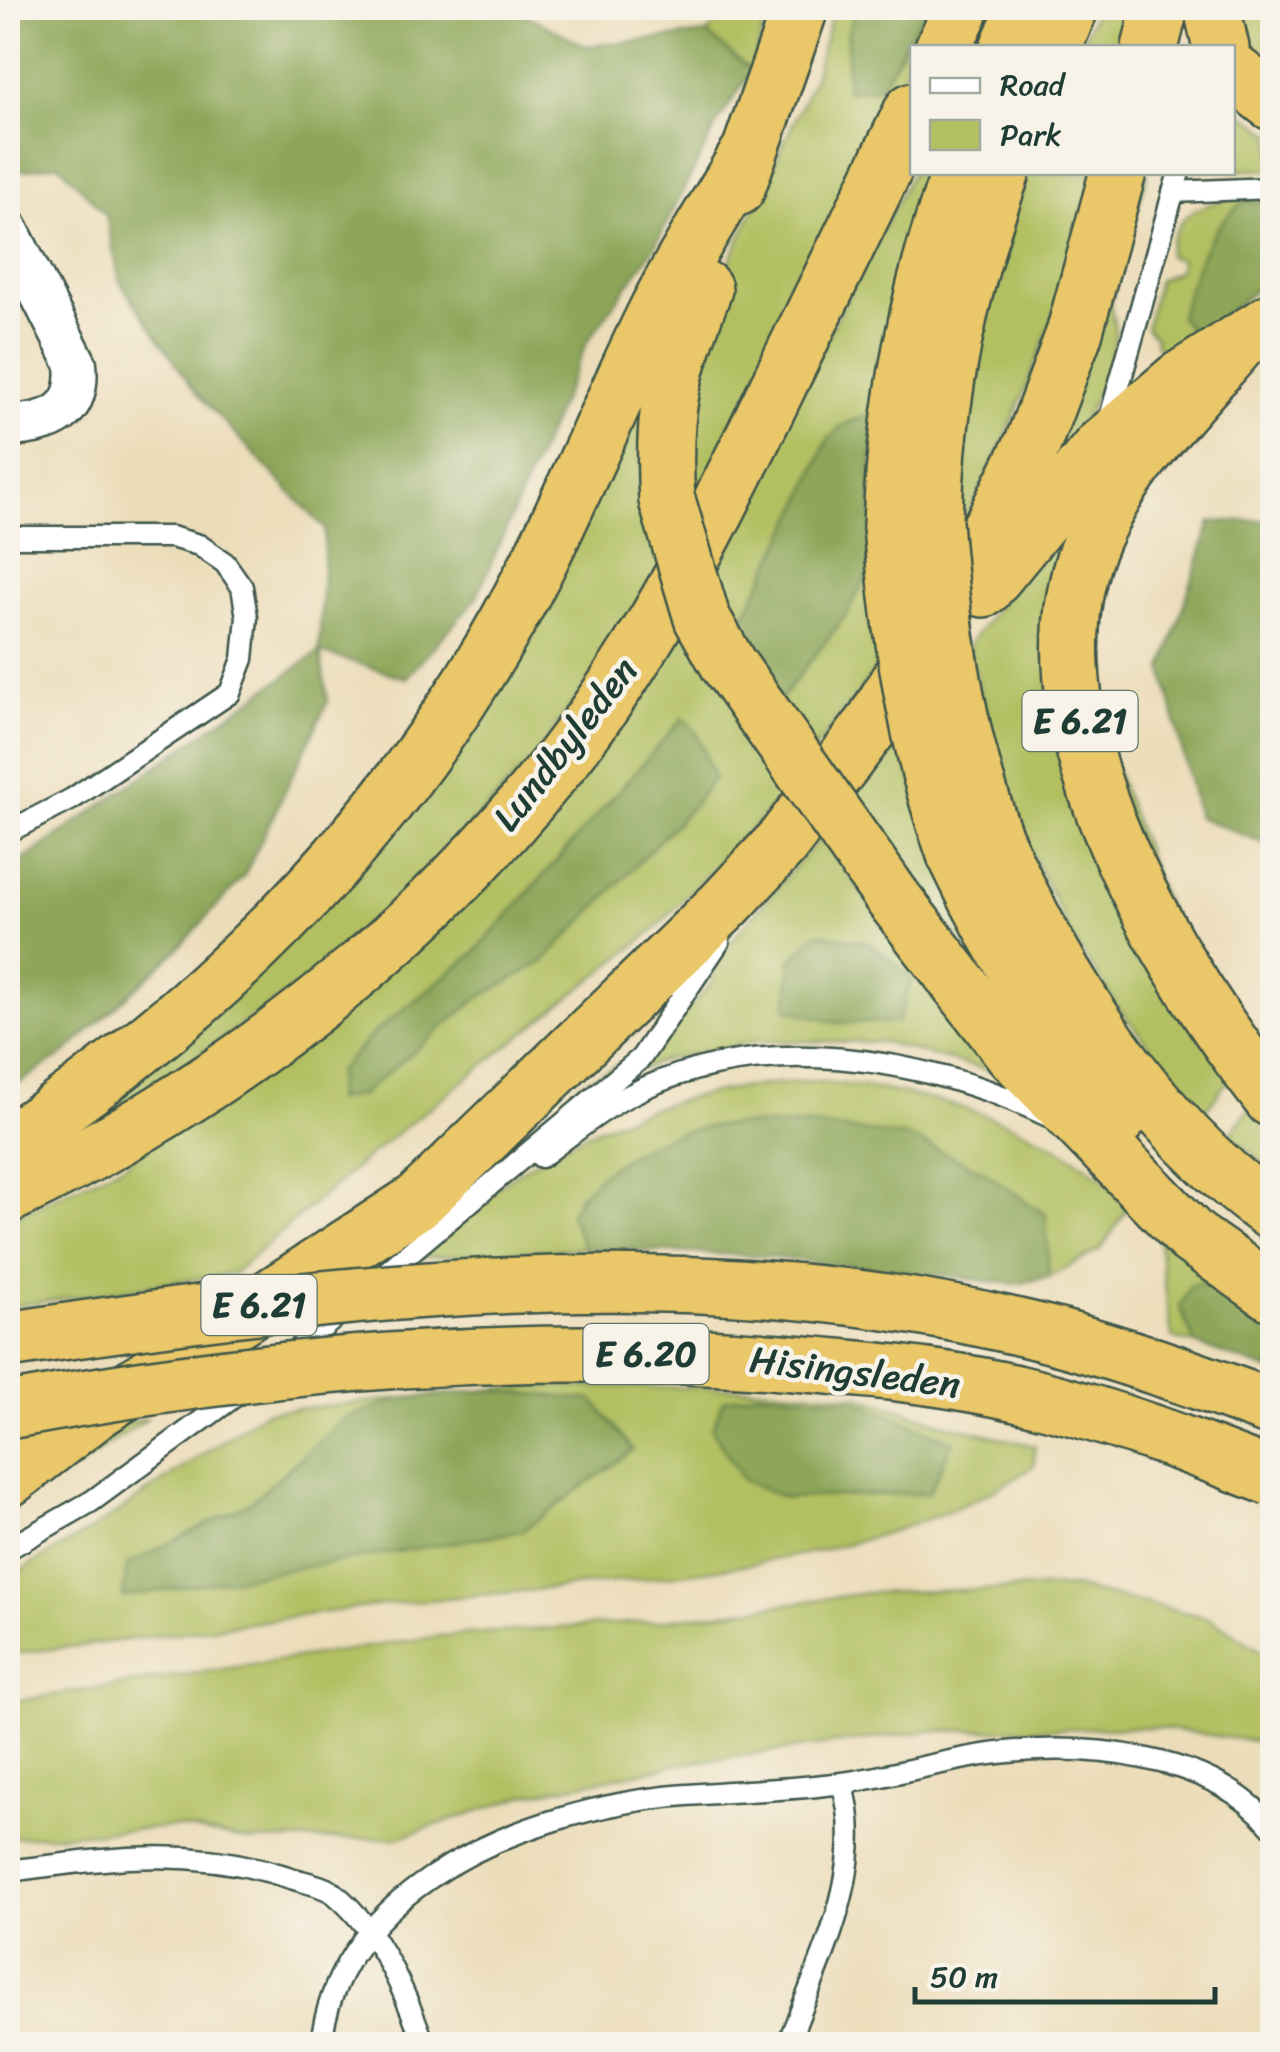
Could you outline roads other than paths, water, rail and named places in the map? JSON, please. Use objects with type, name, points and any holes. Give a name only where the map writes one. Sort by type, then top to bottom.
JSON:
[{"type":"highway","points":[[800,8],[747,155],[712,268],[673,370],[664,438],[667,500],[702,618],[728,664],[893,898],[1014,1053],[1192,1237],[1272,1293]]},
{"type":"highway","points":[[944,45],[962,8]]},
{"type":"highway","points":[[1009,45],[1025,8]]},
{"type":"highway","points":[[1054,45],[1070,8]]},
{"type":"highway","points":[[1151,45],[1160,8]]},
{"type":"highway","points":[[1212,8],[1220,45]]},
{"type":"highway","points":[[1235,73],[1272,102]]},
{"type":"highway","name":"Lundbyleden","points":[[8,1195],[192,1094],[357,972],[480,852],[564,754],[639,650],[722,503],[910,115]]},
{"type":"highway","points":[[8,1144],[104,1078],[203,995],[325,875],[392,793],[494,646],[552,540],[657,310],[747,155]]},
{"type":"highway","points":[[959,175],[919,306],[893,462],[912,525],[910,702],[931,788],[1025,910],[1114,1049],[1166,1113],[1272,1212]]},
{"type":"highway","points":[[912,525],[935,458],[946,381],[980,230],[1001,175]]},
{"type":"highway","name":"E 6.21","points":[[8,1480],[99,1409],[418,1201],[781,844],[872,725],[994,522],[1033,443],[1074,334],[1117,175]]},
{"type":"highway","points":[[872,725],[1102,447],[1179,380],[1254,333]]},
{"type":"highway","name":"E 6.21","points":[[1254,333],[1132,466],[1095,534],[1074,598],[1071,656],[1076,703],[1092,768],[1136,884],[1202,1003],[1272,1098]]},
{"type":"highway","points":[[975,846],[990,930],[1038,1012],[1157,1162],[1228,1228],[1272,1261]]},
{"type":"highway","name":"Hisingsleden","points":[[8,1340],[168,1316],[385,1294],[570,1284],[728,1287],[883,1302],[1014,1326],[1164,1368],[1272,1408]]},
{"type":"highway","name":"Hisingsleden","points":[[8,1410],[154,1384],[396,1357],[568,1351],[720,1357],[876,1370],[1028,1395],[1146,1431],[1272,1478]]},
{"type":"street","points":[[8,230],[76,364],[78,382],[73,402],[60,416],[39,425],[8,426]]},
{"type":"lane","points":[[1102,447],[1176,182],[1272,188]]},
{"type":"lane","points":[[8,538],[171,537],[199,545],[225,563],[242,587],[246,617],[244,659],[230,693],[72,800],[8,832]]},
{"type":"lane","points":[[8,1549],[92,1501],[313,1337],[640,1058],[872,725]]},
{"type":"lane","points":[[413,1248],[627,1096],[682,1075],[736,1063],[811,1058],[895,1065],[970,1084],[1099,1140]]},
{"type":"lane","points":[[320,2044],[335,1992],[370,1928],[406,1892],[486,1847],[562,1818],[627,1803],[842,1784],[997,1753],[1059,1751],[1118,1756],[1212,1780],[1240,1797],[1272,1827]]},
{"type":"lane","points":[[788,2044],[836,1909],[851,1850],[852,1813],[842,1784]]},
{"type":"lane","points":[[8,1871],[154,1855],[198,1856],[254,1866],[333,1892],[370,1928],[410,2006],[424,2044]]}]
